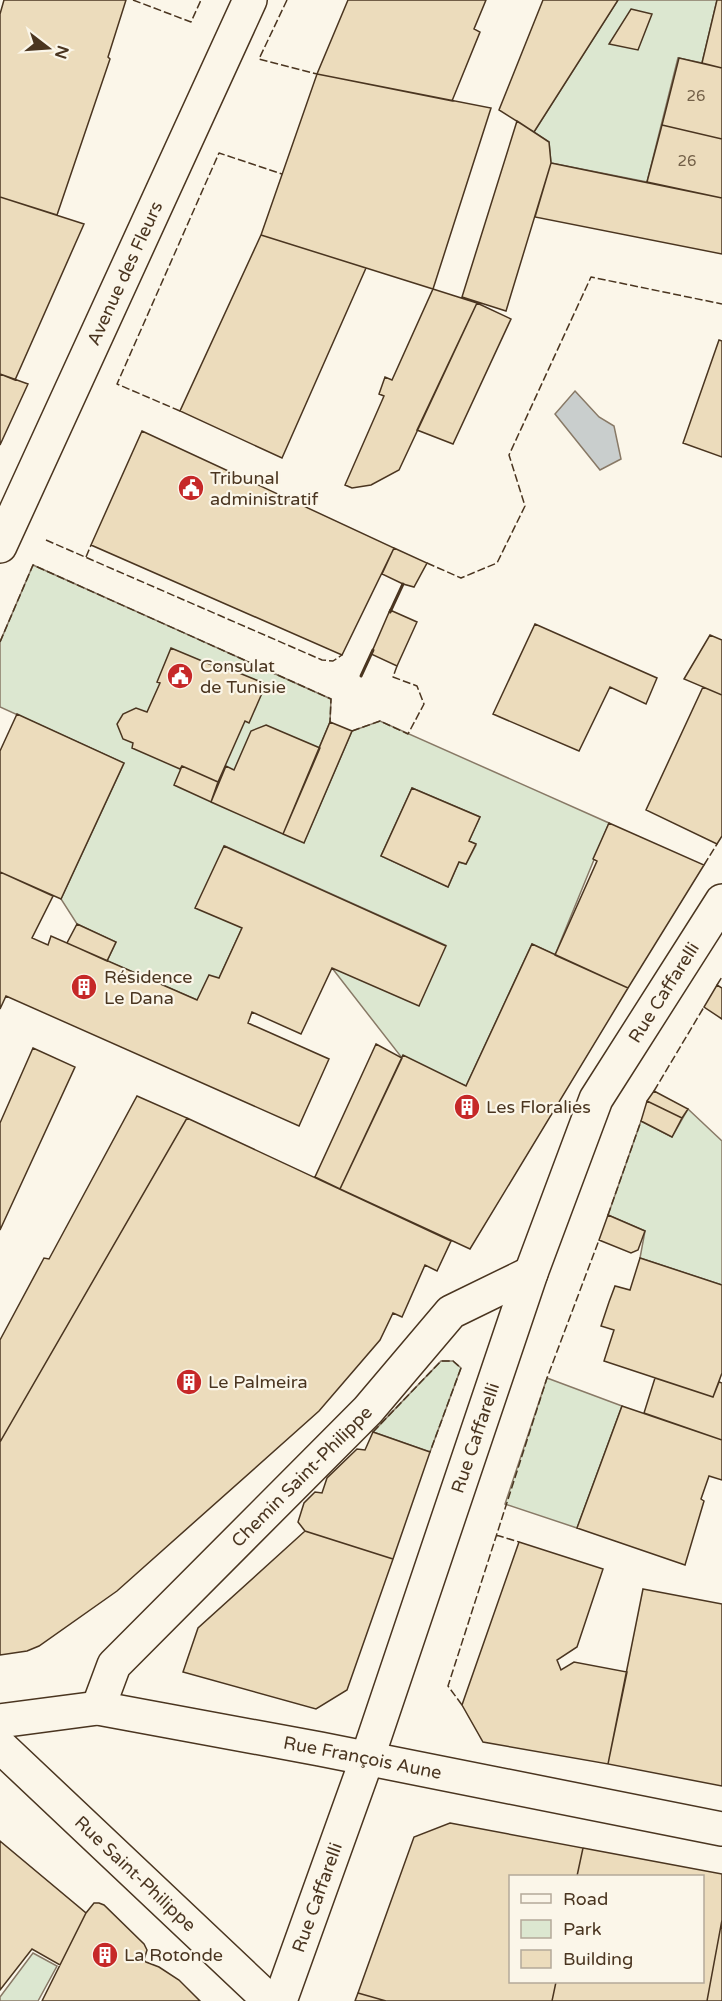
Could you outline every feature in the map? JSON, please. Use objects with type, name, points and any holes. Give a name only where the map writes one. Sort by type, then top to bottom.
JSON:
[{"type":"street","name":"Avenue des Fleurs","points":[[0,546],[250,0]]},
{"type":"street","name":"Rue Caffarelli","points":[[280,2001],[367,1759],[531,1273],[596,1099],[722,901]]},
{"type":"street","name":"Chemin Saint-Philippe","points":[[98,1708],[114,1665],[368,1410],[451,1312],[531,1273]]},
{"type":"street","name":"Rue François Aune","points":[[0,1721],[98,1708],[722,1829]]},
{"type":"street","name":"Rue Saint-Philippe","points":[[0,1746],[270,2001]]},
{"type":"green space","points":[[618,0],[717,0],[702,63],[678,58],[647,182],[551,163],[549,142],[534,132]]},
{"type":"green space","points":[[33,565],[331,699],[330,722],[283,833],[304,842],[352,731],[380,721],[609,823],[555,955],[532,944],[466,1086],[402,1058],[332,968],[445,945],[225,846],[242,928],[219,978],[197,1000],[107,961],[116,942],[77,924],[61,899],[124,763],[0,707],[0,642]],"holes":[[[412,788],[480,817],[469,841],[476,845],[466,864],[459,862],[448,887],[381,856]]]},
{"type":"green space","points":[[688,1109],[722,1141],[722,1285],[640,1258],[645,1231],[608,1215],[641,1121],[672,1137]]},
{"type":"green space","points":[[441,1361],[453,1361],[461,1368],[430,1452],[373,1432]]},
{"type":"green space","points":[[547,1378],[622,1406],[577,1528],[505,1504]]},
{"type":"green space","points":[[33,1953],[57,1966],[38,2001],[0,2001],[0,1997]]},
{"type":"shaded area","points":[[575,391],[599,417],[614,426],[621,459],[600,470],[555,414]]},
{"type":"building","points":[[4,0],[126,0],[108,57],[110,59],[57,215],[0,197],[0,14]]},
{"type":"building","points":[[348,0],[486,0],[474,29],[480,32],[452,101],[317,74]]},
{"type":"building","points":[[543,0],[618,0],[534,132],[499,110]]},
{"type":"building","points":[[717,0],[722,0],[722,68],[702,63]]},
{"type":"building","points":[[631,9],[652,14],[638,50],[609,44]]},
{"type":"building","points":[[679,58],[722,68],[722,139],[662,125]]},
{"type":"building","points":[[317,74],[491,108],[433,289],[261,235]]},
{"type":"building","points":[[517,121],[549,142],[551,163],[506,311],[462,297]]},
{"type":"building","points":[[662,125],[722,139],[722,198],[647,182]]},
{"type":"building","points":[[551,163],[722,198],[722,254],[535,217]]},
{"type":"building","points":[[0,197],[84,224],[15,380],[0,374]]},
{"type":"building","points":[[261,235],[366,268],[282,458],[180,411]]},
{"type":"building","points":[[433,289],[477,303],[399,470],[371,485],[352,488],[345,485],[384,396],[379,394],[385,377],[392,380]]},
{"type":"building","points":[[477,303],[511,319],[453,444],[417,430]]},
{"type":"building","points":[[719,340],[722,341],[722,457],[683,443]]},
{"type":"building","points":[[0,374],[28,384],[0,445]]},
{"type":"building","name":"Tribunal administratif","points":[[142,431],[394,548],[342,655],[91,545]]},
{"type":"building","points":[[394,548],[427,563],[414,587],[382,574]]},
{"type":"building","points":[[390,610],[417,622],[397,666],[371,654]]},
{"type":"building","points":[[535,624],[657,678],[646,704],[610,687],[579,751],[493,714]]},
{"type":"building","points":[[710,635],[722,640],[722,695],[684,679]]},
{"type":"building","points":[[171,648],[226,671],[227,668],[266,684],[249,723],[245,721],[218,782],[182,766],[180,769],[132,748],[133,743],[123,739],[117,724],[123,714],[136,708],[147,712],[160,683],[157,682]]},
{"type":"building","points":[[703,687],[722,695],[722,836],[717,844],[646,810]]},
{"type":"building","points":[[17,714],[124,763],[61,899],[0,872],[0,751]]},
{"type":"building","points":[[330,722],[352,731],[304,843],[283,834]]},
{"type":"building","points":[[266,725],[320,748],[283,834],[211,802],[226,766],[234,770],[251,731]]},
{"type":"building","points":[[182,766],[218,782],[211,802],[174,785]]},
{"type":"building","points":[[412,788],[480,817],[469,841],[476,844],[466,864],[459,862],[448,887],[381,856]]},
{"type":"building","points":[[609,823],[704,865],[628,988],[555,955],[597,861],[593,859]]},
{"type":"building","name":"Résidence Le Dana","points":[[224,846],[446,946],[419,1006],[332,968],[301,1034],[252,1012],[248,1023],[329,1059],[299,1126],[6,996],[0,1009],[0,872],[53,896],[32,938],[48,945],[51,936],[197,1000],[209,975],[219,978],[242,928],[195,908]]},
{"type":"building","points":[[77,924],[116,942],[107,961],[67,943]]},
{"type":"building","name":"Les Floralies","points":[[532,944],[628,988],[470,1249],[340,1189],[403,1055],[466,1086]]},
{"type":"building","points":[[717,985],[722,988],[722,1019],[704,1007]]},
{"type":"building","points":[[376,1044],[402,1058],[340,1189],[315,1177]]},
{"type":"building","points":[[33,1048],[75,1067],[0,1230],[0,1123]]},
{"type":"building","points":[[654,1091],[688,1109],[682,1118],[647,1101]]},
{"type":"building","points":[[137,1096],[187,1118],[0,1442],[0,1340],[44,1258],[49,1259]]},
{"type":"building","points":[[647,1101],[682,1118],[672,1137],[641,1121]]},
{"type":"building","name":"Le Palmeira","points":[[187,1118],[451,1241],[437,1271],[425,1265],[402,1317],[393,1313],[380,1340],[319,1411],[117,1591],[39,1646],[27,1651],[0,1655],[0,1442]]},
{"type":"building","points":[[608,1215],[645,1231],[638,1250],[631,1253],[599,1240]]},
{"type":"building","points":[[640,1258],[722,1285],[722,1373],[713,1397],[604,1361],[614,1330],[601,1326],[609,1302],[615,1286],[630,1290]]},
{"type":"building","points":[[655,1378],[713,1397],[719,1382],[722,1383],[722,1440],[644,1413]]},
{"type":"building","points":[[622,1406],[722,1440],[722,1480],[709,1476],[685,1565],[577,1528]]},
{"type":"building","points":[[373,1432],[430,1452],[393,1559],[305,1531],[298,1522],[304,1503],[315,1492],[322,1493],[327,1478],[357,1449],[365,1450]]},
{"type":"building","points":[[305,1531],[393,1559],[347,1690],[316,1709],[183,1672],[198,1628]]},
{"type":"building","points":[[519,1542],[603,1569],[577,1647],[557,1660],[561,1670],[574,1662],[627,1672],[608,1764],[483,1742],[462,1705]]},
{"type":"building","points":[[643,1589],[722,1604],[722,1786],[608,1764]]},
{"type":"building","points":[[450,1823],[583,1848],[577,1875],[509,1875],[509,1983],[556,1983],[552,2001],[386,2001],[358,1993],[414,1837]]},
{"type":"building","points":[[0,1841],[86,1913],[60,1965],[32,1949],[0,1990]]},
{"type":"building","points":[[583,1848],[722,1874],[722,1920],[707,2001],[552,2001],[556,1983],[704,1983],[704,1875],[577,1875]]},
{"type":"building","name":"La Rotonde","points":[[94,1903],[104,1905],[144,1944],[147,1950],[144,1960],[146,1962],[159,1967],[179,1980],[200,2001],[42,2001],[86,1913]]},
{"type":"building","points":[[722,1920],[722,2001],[707,2001]]},
{"type":"building","points":[[358,1993],[386,2001],[355,2001]]},
{"type":"fence","points":[[133,0],[191,22],[201,0]]},
{"type":"fence","points":[[287,0],[259,59],[317,74]]},
{"type":"fence","points":[[180,411],[117,384],[219,153],[282,174]]},
{"type":"fence","points":[[427,563],[461,578],[497,563],[525,506],[509,455],[591,277],[722,304]]},
{"type":"fence","points":[[46,540],[322,660],[333,661],[342,655]]},
{"type":"fence","points":[[86,557],[91,545]]},
{"type":"fence","points":[[0,642],[33,565],[331,699],[330,722]]},
{"type":"fence","points":[[352,731],[380,721],[408,734],[424,704],[417,686],[393,677],[397,666]]},
{"type":"fence","points":[[704,865],[717,844]]},
{"type":"fence","points":[[717,985],[722,977]]},
{"type":"fence","points":[[654,1091],[704,1007]]},
{"type":"fence","points":[[608,1215],[641,1121]]},
{"type":"fence","points":[[462,1705],[448,1686],[547,1378],[599,1240]]},
{"type":"fence","points":[[373,1432],[441,1361],[453,1361],[461,1368],[430,1452]]},
{"type":"fence","points":[[496,1535],[519,1542]]},
{"type":"wall","points":[[390,612],[403,584]]},
{"type":"wall","points":[[361,676],[373,650]]},
{"type":"place","name":"Tribunal administratif","points":[[191,488]]},
{"type":"place","name":"Consulat de Tunisie","points":[[180,676]]},
{"type":"place","name":"Résidence Le Dana","points":[[84,987]]},
{"type":"place","name":"Les Floralies","points":[[467,1107]]},
{"type":"place","name":"Le Palmeira","points":[[189,1382]]},
{"type":"place","name":"La Rotonde","points":[[105,1955]]}]
